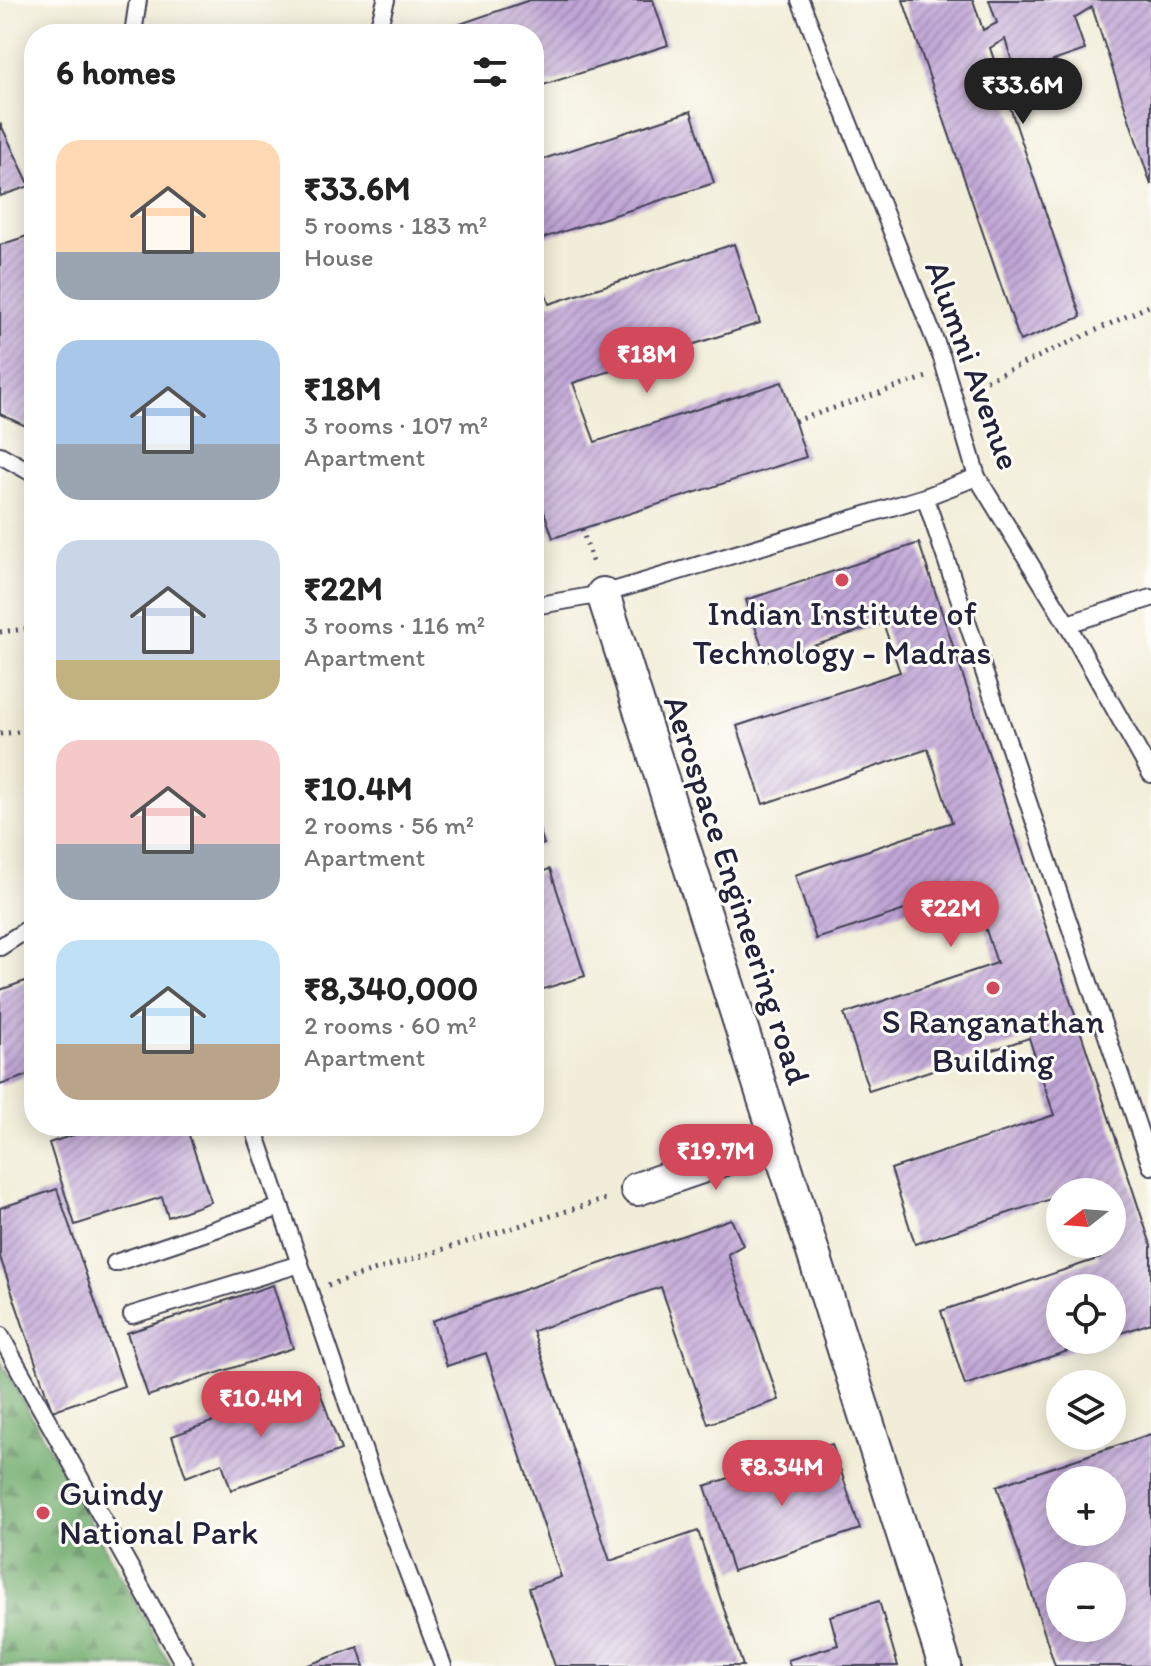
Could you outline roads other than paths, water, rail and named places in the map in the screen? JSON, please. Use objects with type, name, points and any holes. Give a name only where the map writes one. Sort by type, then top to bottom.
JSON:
[{"type":"street","name":"Aerospace Engineering road","points":[[603,594],[945,1666]]},
{"type":"street","points":[[637,1189],[777,1141]]},
{"type":"lane","points":[[134,24],[138,0]]},
{"type":"lane","points":[[380,22],[386,0]]},
{"type":"lane","name":"Alumni Avenue","points":[[800,0],[946,370],[977,477],[1067,624],[1151,774]]},
{"type":"lane","points":[[0,455],[24,468]]},
{"type":"lane","points":[[544,604],[603,594],[925,497],[977,477]]},
{"type":"lane","points":[[925,497],[1151,1166]]},
{"type":"lane","points":[[1067,624],[1151,598]]},
{"type":"lane","points":[[0,947],[24,931]]},
{"type":"lane","points":[[256,1136],[379,1496],[443,1666]]},
{"type":"lane","points":[[115,1263],[281,1207]]},
{"type":"lane","points":[[132,1315],[300,1264]]},
{"type":"lane","points":[[0,1335],[185,1666]]},
{"type":"place","name":"Indian Institute of Technology - Madras","points":[[842,580]]},
{"type":"place","name":"S Ranganathan Building","points":[[993,988]]},
{"type":"place","name":"Guindy National Park","points":[[43,1513]]}]
